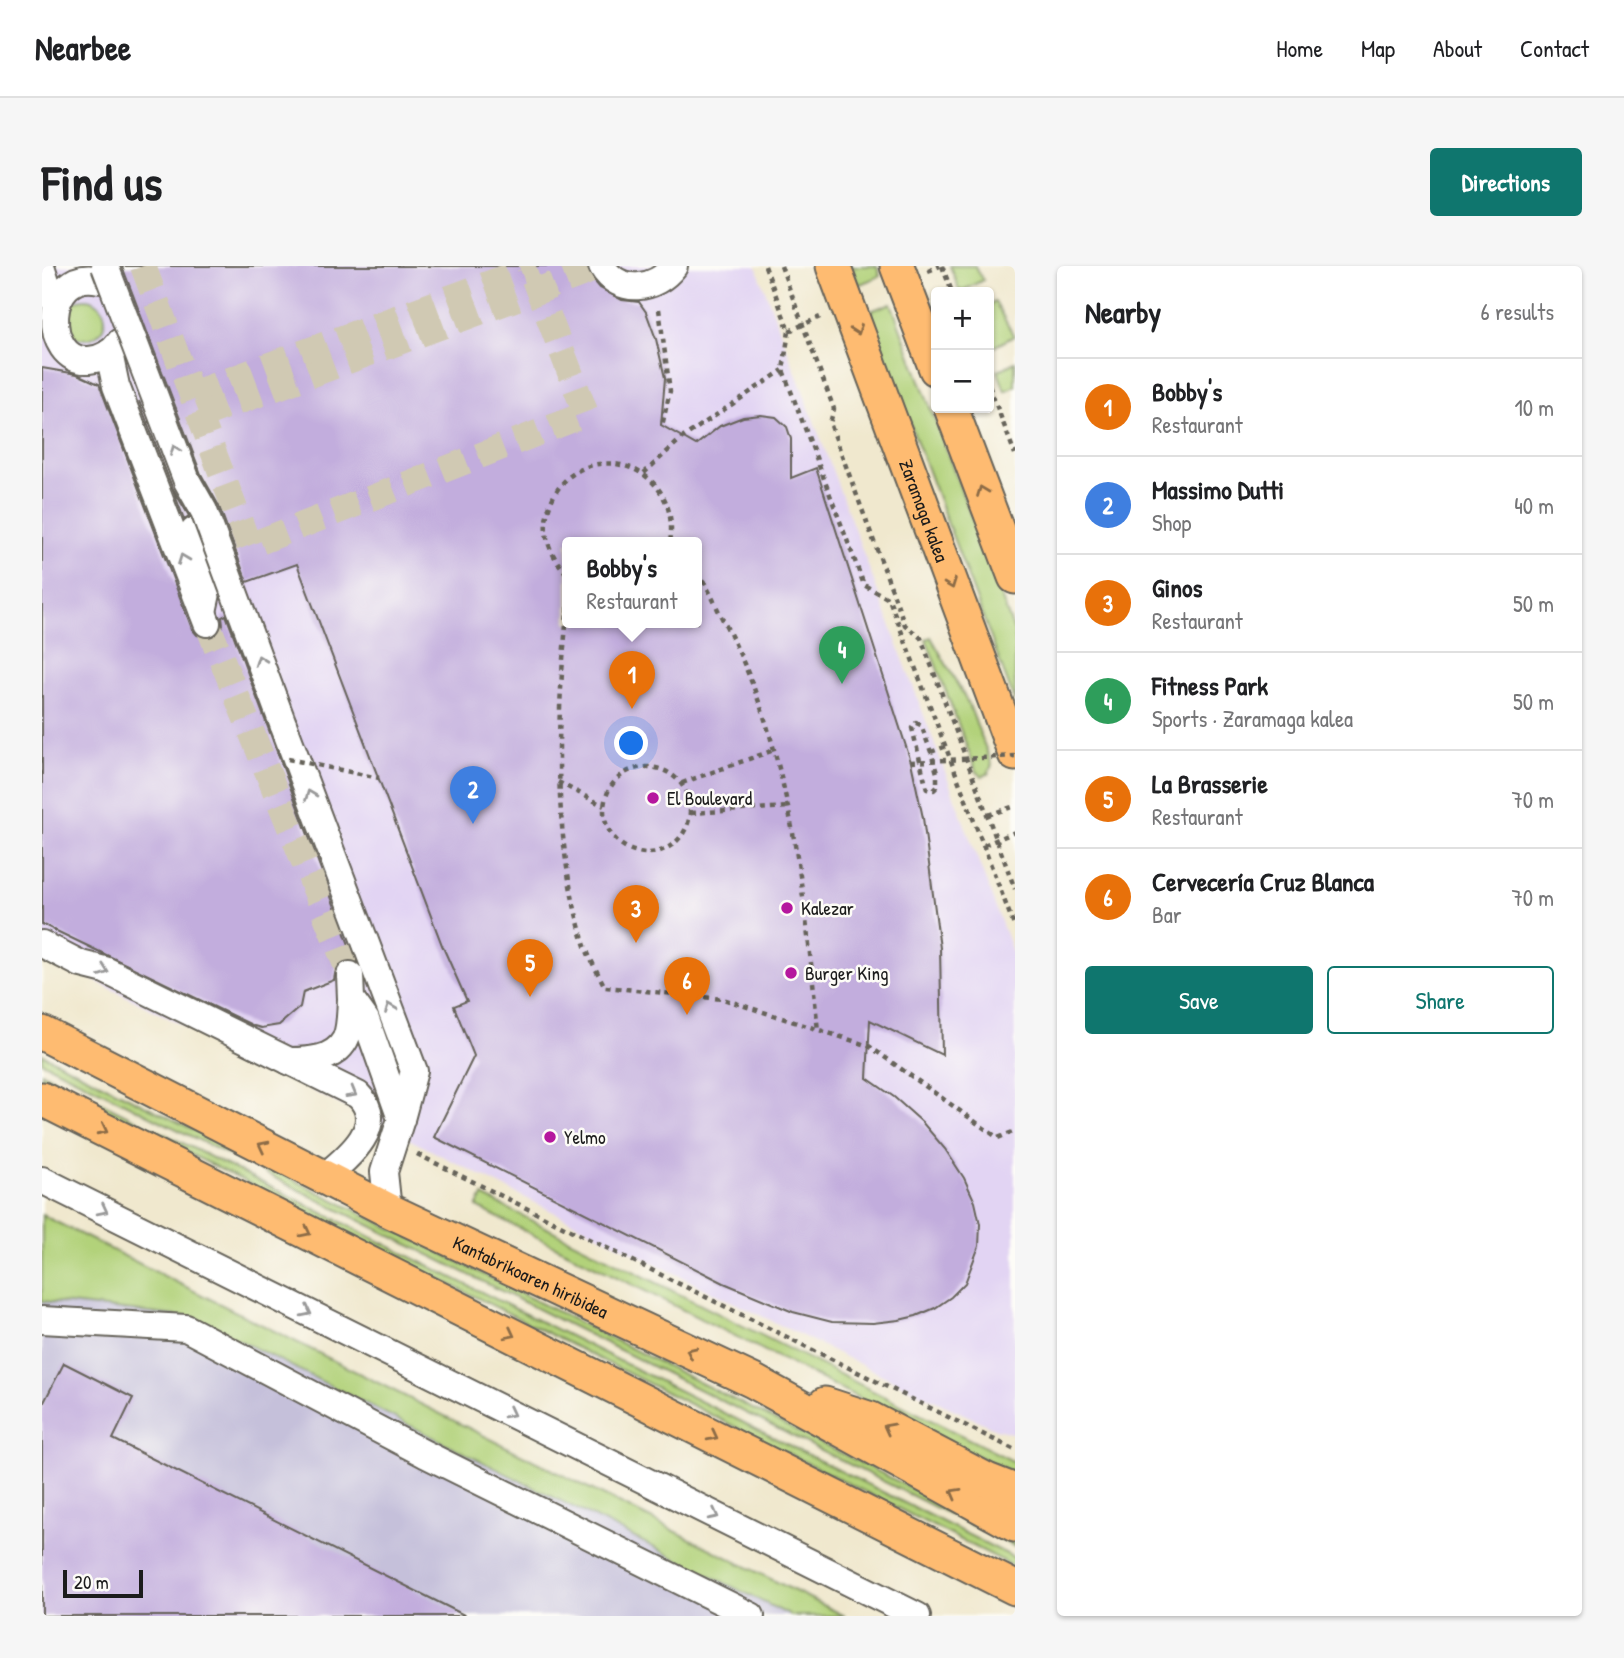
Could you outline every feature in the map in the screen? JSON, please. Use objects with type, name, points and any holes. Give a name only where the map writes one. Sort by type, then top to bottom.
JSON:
[{"type":"main road","name":"Zaramaga kalea","points":[[832,266],[1015,755]]},
{"type":"main road","points":[[897,266],[931,356]]},
{"type":"main road","points":[[953,413],[1015,578]]},
{"type":"main road","name":"Kantabrikoaren hiribidea","points":[[42,1033],[388,1210],[752,1381],[1015,1525]]},
{"type":"main road","points":[[42,1099],[1015,1588]]},
{"type":"main road","points":[[752,1381],[871,1419],[987,1480],[1015,1491]]},
{"type":"lane","points":[[601,269],[616,281],[628,286],[642,287],[655,284],[674,266]]},
{"type":"lane","points":[[42,269],[51,297]]},
{"type":"lane","points":[[194,531],[210,579],[205,617],[116,386],[116,346],[98,358],[73,358],[62,352],[45,334],[46,308],[51,297],[60,287],[71,281],[92,273],[187,481],[204,511],[414,1071],[384,1172],[388,1210]]},
{"type":"lane","points":[[42,944],[81,964],[105,970],[358,1095],[367,1104],[370,1119],[355,1153],[324,1177]]},
{"type":"lane","points":[[289,1061],[311,1061],[332,1054],[346,1039],[351,987],[366,1020],[397,1131]]},
{"type":"lane","points":[[42,1180],[917,1616]]},
{"type":"lane","points":[[42,1320],[186,1328],[425,1454],[751,1616]]},
{"type":"path","points":[[765,266],[789,331],[783,370],[864,585],[889,599],[1015,928]]},
{"type":"path","points":[[780,266],[834,409],[830,423],[905,625],[921,638],[1015,889]]},
{"type":"path","points":[[942,266],[951,287]]},
{"type":"path","points":[[661,326],[670,391],[662,426]]},
{"type":"path","points":[[644,473],[682,438],[783,370]]},
{"type":"path","points":[[994,399],[1015,454]]},
{"type":"path","points":[[562,569],[547,542],[545,520],[551,499],[563,482],[581,469],[602,463],[624,465],[644,473],[658,486],[668,503],[673,522],[671,537]]},
{"type":"path","points":[[702,581],[738,648],[774,750],[805,898],[818,1031]]},
{"type":"path","points":[[566,628],[558,782],[568,870],[585,945],[606,986],[723,999],[869,1046],[998,1138],[1015,1131]]},
{"type":"path","points":[[916,723],[921,725],[931,752],[937,773],[937,787],[934,790],[927,789],[918,762],[912,729],[916,723]]},
{"type":"path","points":[[931,752],[947,746]]},
{"type":"path","points":[[682,783],[774,750]]},
{"type":"path","points":[[911,762],[1015,755]]},
{"type":"path","points":[[288,759],[379,778]]},
{"type":"path","points":[[657,767],[671,773],[682,783],[691,813],[687,827],[670,847],[644,853],[619,843],[605,820],[604,806],[616,779],[628,771],[657,767]]},
{"type":"path","points":[[558,782],[604,806]]},
{"type":"path","points":[[988,815],[1015,806]]},
{"type":"path","points":[[691,813],[788,807]]},
{"type":"path","points":[[984,845],[1015,832]]},
{"type":"path","points":[[397,1131],[1015,1450]]},
{"type":"shaded area","name":"El Boulevard","points":[[42,266],[756,266],[1015,959],[1015,1434],[996,1429],[923,1395],[698,1285],[42,954]]},
{"type":"shaded area","points":[[42,1215],[845,1616],[42,1616]]},
{"type":"green space","points":[[851,266],[877,266],[880,276],[858,285]]},
{"type":"green space","points":[[950,266],[975,266],[983,280],[970,287],[958,287]]},
{"type":"green space","points":[[85,299],[99,305],[105,319],[99,333],[85,339],[71,333],[65,319],[71,305]]},
{"type":"green space","points":[[994,302],[1014,336],[994,347]]},
{"type":"green space","points":[[891,303],[1015,634],[1015,702],[868,312]]},
{"type":"green space","points":[[1015,362],[1015,386],[1005,391],[998,371]]},
{"type":"green space","points":[[931,637],[969,705],[992,765],[988,774],[982,776],[976,771],[926,639]]},
{"type":"green space","points":[[42,1054],[969,1517],[969,1520],[1015,1543],[1015,1547],[42,1062]]},
{"type":"green space","points":[[42,1073],[1015,1558],[1015,1567],[42,1080]]},
{"type":"green space","points":[[483,1196],[1015,1462],[1015,1474],[477,1207]]},
{"type":"green space","points":[[42,1215],[845,1616],[791,1616],[195,1318],[42,1301]]},
{"type":"building","name":"El Boulevard","points":[[122,266],[587,266],[589,275],[600,288],[622,300],[639,302],[646,312],[656,339],[665,378],[661,425],[696,445],[720,426],[743,417],[776,417],[787,427],[791,439],[791,478],[816,468],[911,762],[923,818],[940,948],[942,1055],[870,1020],[867,1078],[922,1122],[945,1149],[964,1178],[975,1202],[980,1224],[979,1246],[965,1283],[951,1297],[916,1316],[873,1323],[832,1322],[793,1312],[724,1283],[434,1137],[474,1056],[454,1006],[467,1001],[442,945],[297,564],[247,582],[219,506],[201,474]]},
{"type":"building","points":[[42,368],[77,374],[99,384],[192,629],[204,638],[213,637],[220,632],[222,617],[226,615],[355,961],[349,959],[341,962],[336,968],[334,980],[303,992],[300,1007],[279,1025],[261,1028],[254,1026],[42,924]]},
{"type":"building","points":[[139,401],[172,487],[189,516],[184,519]]},
{"type":"building","points":[[64,1363],[133,1398],[113,1439],[466,1616],[42,1616],[42,1406]]},
{"type":"tunnel","points":[[143,266],[249,546],[586,414],[529,266]]},
{"type":"tunnel","points":[[192,394],[536,266]]},
{"type":"tunnel","points":[[200,416],[595,269]]},
{"type":"tunnel","points":[[207,623],[350,975]]},
{"type":"place","name":"Fitness Park","points":[[842,684]]},
{"type":"place","name":"Bobby's","points":[[632,709]]},
{"type":"place","name":"El Boulevard","points":[[653,798]]},
{"type":"place","name":"Massimo Dutti","points":[[473,824]]},
{"type":"place","name":"Kalezar","points":[[787,908]]},
{"type":"place","name":"Ginos","points":[[636,943]]},
{"type":"place","name":"Burger King","points":[[791,973]]},
{"type":"place","name":"La Brasserie","points":[[530,997]]},
{"type":"place","name":"Cervecería Cruz Blanca","points":[[687,1015]]},
{"type":"place","name":"Yelmo","points":[[550,1137]]}]
